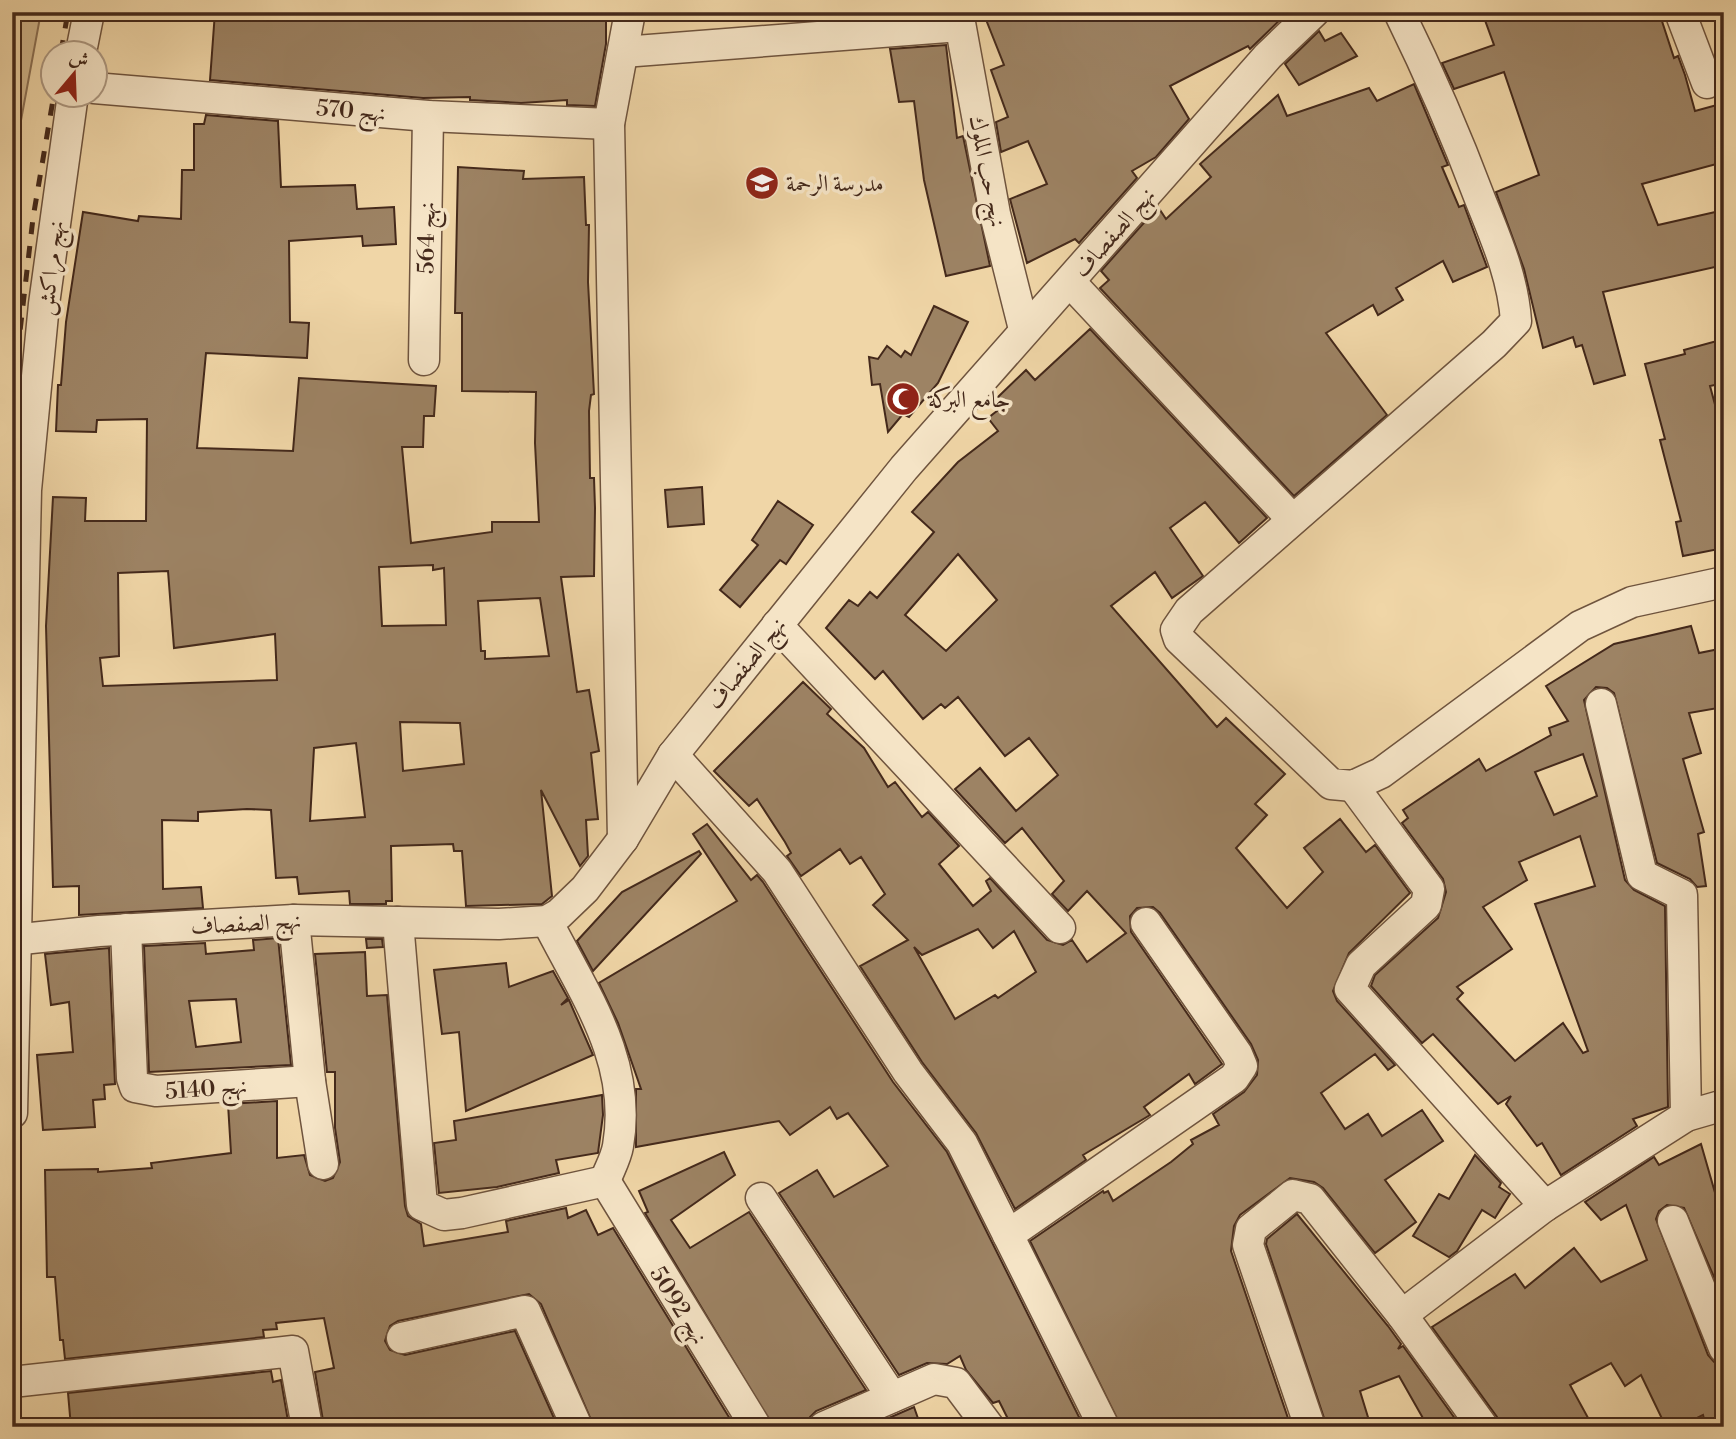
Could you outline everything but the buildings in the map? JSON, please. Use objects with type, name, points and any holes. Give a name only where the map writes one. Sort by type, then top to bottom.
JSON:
[{"type":"street","points":[[84,38],[89,12]]},
{"type":"street","points":[[623,839],[609,124],[630,12]]},
{"type":"street","name":"نهج الصفصاف","points":[[14,940],[126,929],[294,920],[499,924],[547,921],[573,902],[623,839],[673,755],[904,468],[1024,329],[1070,282],[1268,56],[1314,12]]},
{"type":"street","points":[[1399,12],[1440,95],[1504,260],[1515,296],[1516,321],[1494,344],[1189,611],[1176,630],[1185,648],[1331,784],[1353,786],[1381,773],[1580,626],[1632,602],[1724,582]]},
{"type":"street","points":[[1680,12],[1707,83]]},
{"type":"street","points":[[623,52],[959,19]]},
{"type":"street","name":"نهج حب الملوك","points":[[959,19],[995,214],[1024,329]]},
{"type":"street","name":"نهج 570","points":[[108,89],[428,116],[609,124]]},
{"type":"street","name":"نهج مراكش","points":[[12,1113],[26,490],[44,304],[71,108]]},
{"type":"street","name":"نهج 564","points":[[424,360],[428,116]]},
{"type":"street","points":[[1070,282],[1292,519]]},
{"type":"street","points":[[777,625],[1060,928]]},
{"type":"street","points":[[1601,704],[1642,875],[1682,895],[1686,1116]]},
{"type":"street","points":[[673,755],[777,871],[908,1072],[962,1143],[1104,1427]]},
{"type":"street","points":[[1353,786],[1429,889],[1426,905],[1361,965],[1350,989],[1545,1206]]},
{"type":"street","points":[[294,920],[310,1081],[323,1164]]},
{"type":"street","points":[[398,922],[422,1205],[430,1212],[453,1214],[605,1181],[618,1146],[621,1089],[616,1061],[547,921]]},
{"type":"street","points":[[1008,1235],[1234,1078],[1242,1066],[1237,1054],[1146,923]]},
{"type":"street","name":"نهج 5140","points":[[126,929],[132,1078],[135,1087],[156,1091],[310,1081]]},
{"type":"street","points":[[1402,1315],[1545,1206],[1686,1116],[1724,1105]]},
{"type":"street","name":"نهج 5092","points":[[605,1181],[756,1427]]},
{"type":"street","points":[[1310,1427],[1248,1245],[1251,1229],[1293,1195],[1310,1199],[1402,1315],[1483,1427]]},
{"type":"street","points":[[761,1198],[892,1398]]},
{"type":"street","points":[[1673,1221],[1724,1348]]},
{"type":"street","points":[[402,1338],[525,1311],[577,1427]]},
{"type":"street","points":[[12,1382],[293,1351],[307,1427]]},
{"type":"street","points":[[824,1427],[933,1379],[956,1383],[989,1427]]},
{"type":"shaded area","points":[[12,12],[41,12],[12,169]]},
{"type":"railway","points":[[63,38],[68,12]]},
{"type":"railway","points":[[12,401],[33,218],[52,108]]},
{"type":"place","name":"مدرسة الرحمة","points":[[762,183]]},
{"type":"place","name":"جامع البركة","points":[[903,399]]}]
